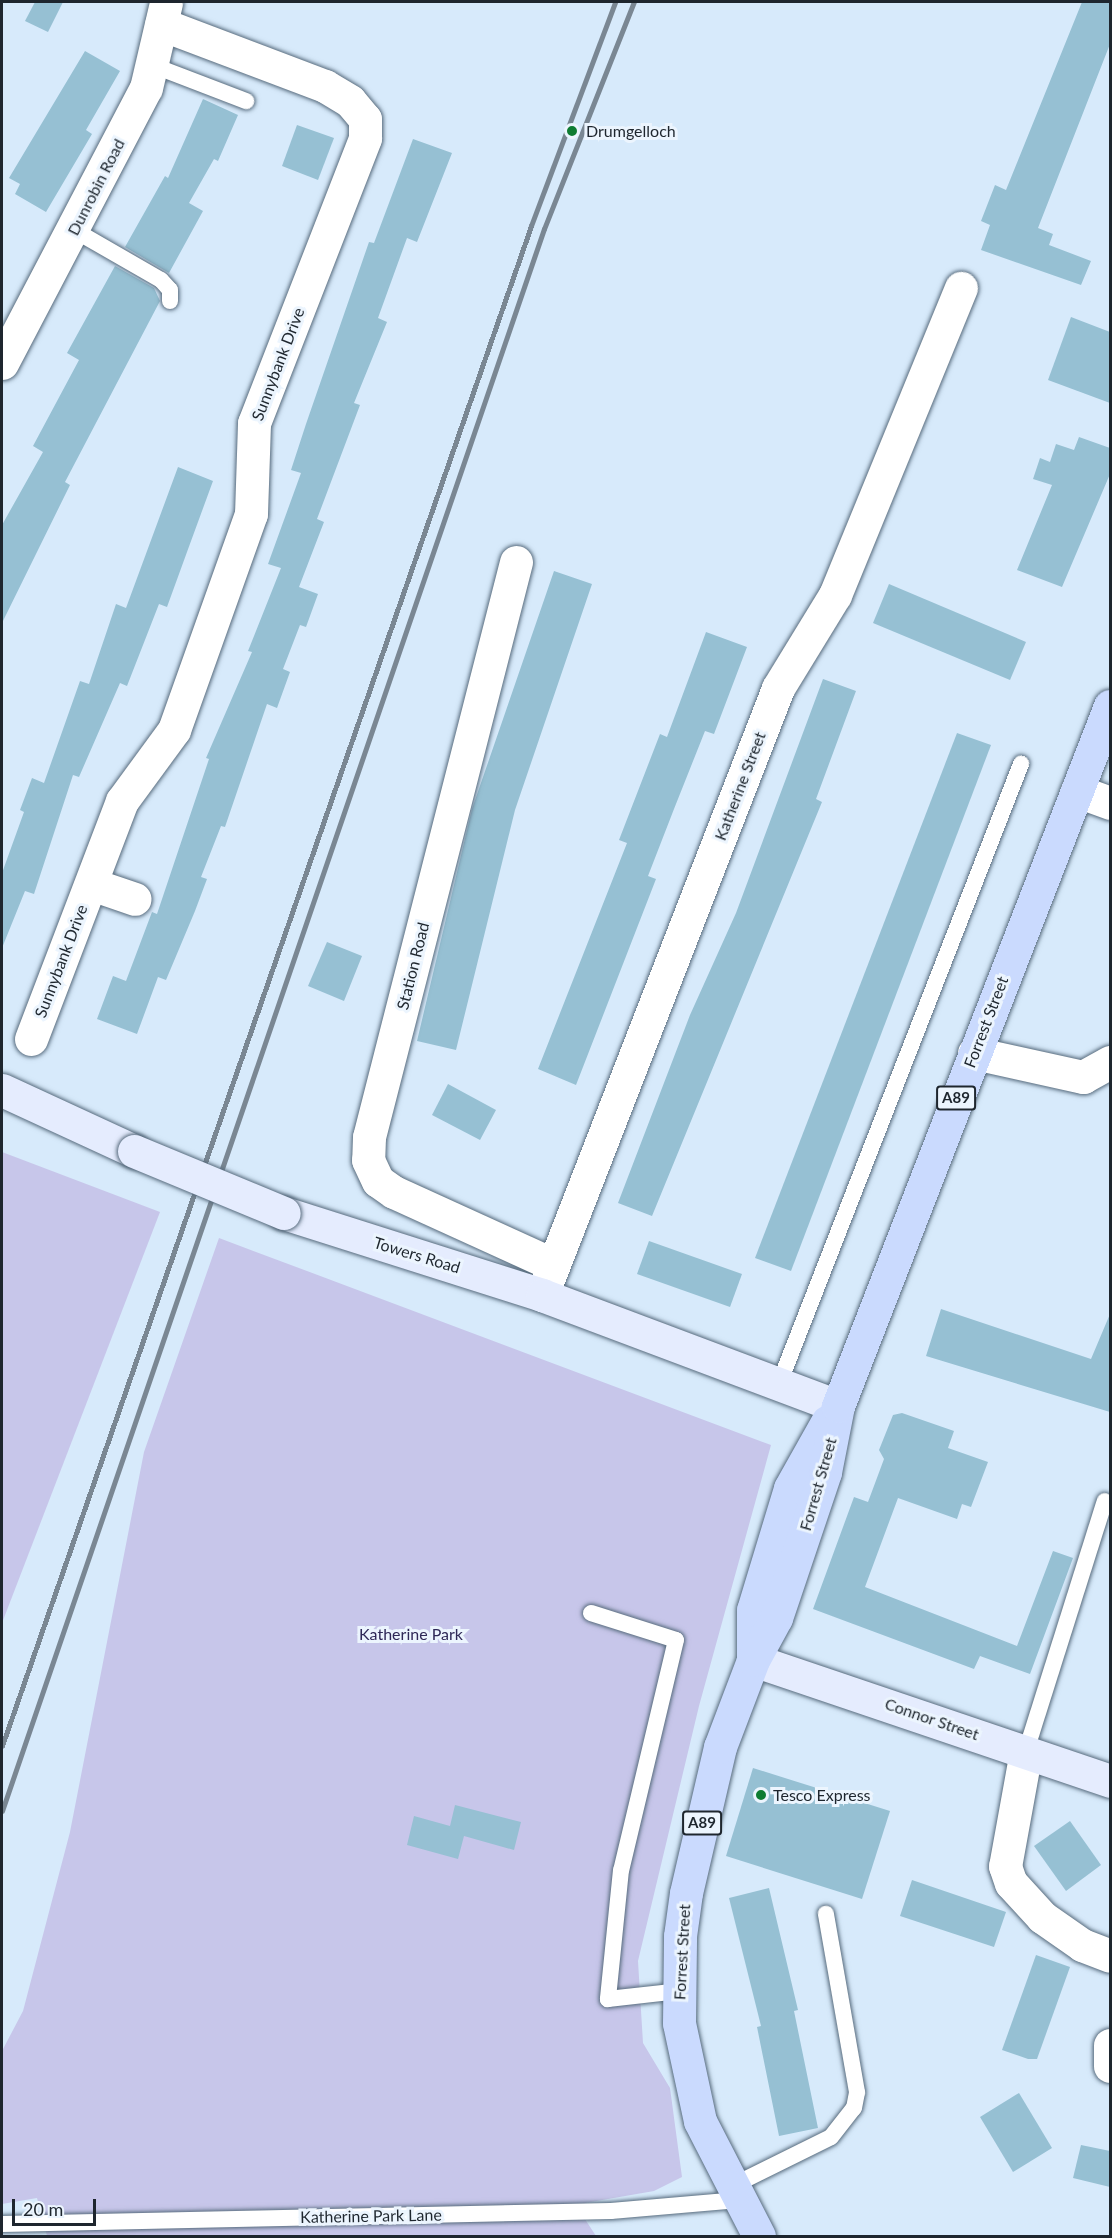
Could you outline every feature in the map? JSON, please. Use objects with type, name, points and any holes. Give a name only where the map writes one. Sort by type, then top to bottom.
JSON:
[{"type":"main road","name":"Forrest Street","points":[[759,2236],[700,2121],[679,2023],[686,1893],[720,1747],[753,1660],[753,1610],[790,1488],[838,1406],[1110,706]]},
{"type":"main road","name":"Towers Road","points":[[2,1090],[134,1151],[284,1213],[542,1294],[838,1406]]},
{"type":"main road","name":"Connor Street","points":[[753,1660],[1026,1750],[1110,1781]]},
{"type":"street","name":"Dunrobin Road","points":[[2,363],[74,230],[146,88],[164,13]]},
{"type":"street","name":"Sunnybank Drive","points":[[31,1039],[122,801],[174,730],[251,514],[254,423],[365,138],[365,119],[350,101],[325,86],[164,13]]},
{"type":"street","name":"Katherine Street","points":[[542,1294],[778,688],[835,595],[962,288]]},
{"type":"street","name":"Station Road","points":[[516,562],[369,1137],[368,1160],[378,1181],[394,1192],[552,1264]]},
{"type":"street","points":[[1077,791],[1110,803]]},
{"type":"street","name":"Sunnybank Drive","points":[[91,884],[135,899]]},
{"type":"street","points":[[974,1053],[1083,1077],[1110,1062]]},
{"type":"street","points":[[1026,1750],[1005,1866],[1011,1883],[1042,1917],[1082,1945],[1110,1956]]},
{"type":"street","points":[[1110,2045],[1110,2066]]},
{"type":"lane","points":[[152,65],[246,101]]},
{"type":"lane","points":[[74,230],[161,280],[170,290],[170,301]]},
{"type":"lane","points":[[779,1384],[1021,764]]},
{"type":"lane","points":[[1026,1750],[1105,1501]]},
{"type":"lane","points":[[591,1613],[675,1640],[621,1870],[608,1998],[679,1991]]},
{"type":"lane","points":[[736,2193],[831,2137],[854,2108],[856,2092],[826,1914]]},
{"type":"lane","name":"Katherine Park Lane","points":[[2,2224],[611,2211],[736,2193]]},
{"type":"green space","points":[[2,1152],[160,1212],[2,1623]]},
{"type":"green space","name":"Katherine Park","points":[[219,1238],[771,1445],[699,1706],[638,1961],[643,2043],[670,2088],[682,2177],[654,2191],[585,2203],[581,2213],[596,2236],[47,2236],[37,2198],[2,2204],[2,2051],[23,2011],[70,1832],[144,1452]]},
{"type":"building","points":[[35,2],[63,2],[48,32],[25,21]]},
{"type":"building","points":[[1082,2],[1110,2],[1110,44],[1038,228],[1053,234],[1049,245],[1091,261],[1081,285],[981,250],[990,225],[981,221],[995,185],[1006,190]]},
{"type":"building","points":[[85,51],[120,71],[86,130],[92,134],[46,212],[15,194],[20,184],[9,178]]},
{"type":"building","points":[[203,99],[238,115],[218,161],[214,159],[189,203],[203,211],[169,273],[125,247],[165,176],[168,178]]},
{"type":"building","points":[[297,125],[334,138],[318,180],[282,166]]},
{"type":"building","points":[[413,139],[452,153],[417,242],[407,238],[378,318],[387,322],[354,403],[360,405],[317,519],[324,522],[299,587],[318,594],[306,627],[300,625],[283,669],[290,672],[277,708],[267,704],[225,827],[221,826],[201,877],[207,879],[195,911],[166,980],[158,977],[137,1034],[97,1019],[113,976],[126,981],[152,912],[157,914],[209,759],[206,758],[252,652],[248,651],[281,568],[268,564],[301,473],[291,470],[369,242],[374,243]]},
{"type":"building","points":[[115,266],[154,288],[160,301],[65,482],[70,485],[2,623],[2,525],[43,452],[33,446],[79,360],[67,353]]},
{"type":"building","points":[[1071,317],[1110,332],[1110,403],[1048,380]]},
{"type":"building","points":[[1079,437],[1110,448],[1110,474],[1062,587],[1017,570],[1052,485],[1033,479],[1040,458],[1050,462],[1056,444],[1074,450]]},
{"type":"building","points":[[178,467],[213,481],[167,607],[159,604],[127,686],[120,683],[79,777],[73,775],[34,894],[25,891],[2,948],[2,873],[24,812],[20,810],[32,778],[44,783],[80,681],[89,684],[116,604],[126,608]]},
{"type":"building","points":[[554,571],[592,584],[515,810],[456,1050],[417,1041],[472,809]]},
{"type":"building","points":[[889,584],[1026,642],[1010,680],[873,623]]},
{"type":"building","points":[[706,632],[747,647],[714,734],[705,731],[674,809],[648,876],[656,879],[576,1085],[538,1069],[627,843],[619,840],[660,734],[667,737]]},
{"type":"building","points":[[823,679],[856,691],[816,799],[822,802],[652,1216],[618,1203],[690,1015],[736,913]]},
{"type":"building","points":[[957,733],[991,745],[791,1271],[755,1258]]},
{"type":"building","points":[[327,942],[362,956],[344,1001],[308,986]]},
{"type":"building","points":[[448,1084],[496,1110],[480,1140],[432,1115]]},
{"type":"building","points":[[649,1241],[742,1274],[730,1307],[637,1274]]},
{"type":"building","points":[[941,1309],[1091,1359],[1110,1314],[1110,1412],[926,1356]]},
{"type":"building","points":[[902,1413],[954,1431],[948,1448],[988,1462],[971,1507],[962,1504],[957,1519],[898,1498],[865,1587],[1017,1646],[1053,1551],[1073,1558],[1030,1674],[980,1656],[974,1669],[813,1609],[854,1497],[868,1502],[884,1459],[879,1450],[893,1415]]},
{"type":"building","points":[[753,1768],[890,1811],[862,1899],[726,1856]]},
{"type":"building","points":[[455,1805],[521,1822],[514,1850],[464,1836],[458,1859],[407,1845],[414,1816],[450,1826]]},
{"type":"building","points":[[1070,1821],[1101,1865],[1066,1891],[1034,1846]]},
{"type":"building","points":[[912,1880],[1006,1912],[994,1947],[900,1916]]},
{"type":"building","points":[[769,1888],[798,2010],[794,2011],[818,2128],[779,2136],[757,2027],[761,2026],[729,1898]]},
{"type":"building","points":[[1036,1955],[1070,1967],[1037,2059],[1028,2059],[1002,2050]]},
{"type":"building","points":[[1019,2093],[1052,2148],[1013,2172],[980,2117]]},
{"type":"building","points":[[1081,2145],[1110,2151],[1110,2187],[1073,2178]]},
{"type":"railway","points":[[2,1746],[531,226],[615,2]]},
{"type":"railway","points":[[2,1811],[544,229],[634,2]]},
{"type":"place","name":"Drumgelloch","points":[[572,131]]},
{"type":"place","name":"Tesco Express","points":[[761,1795]]}]
